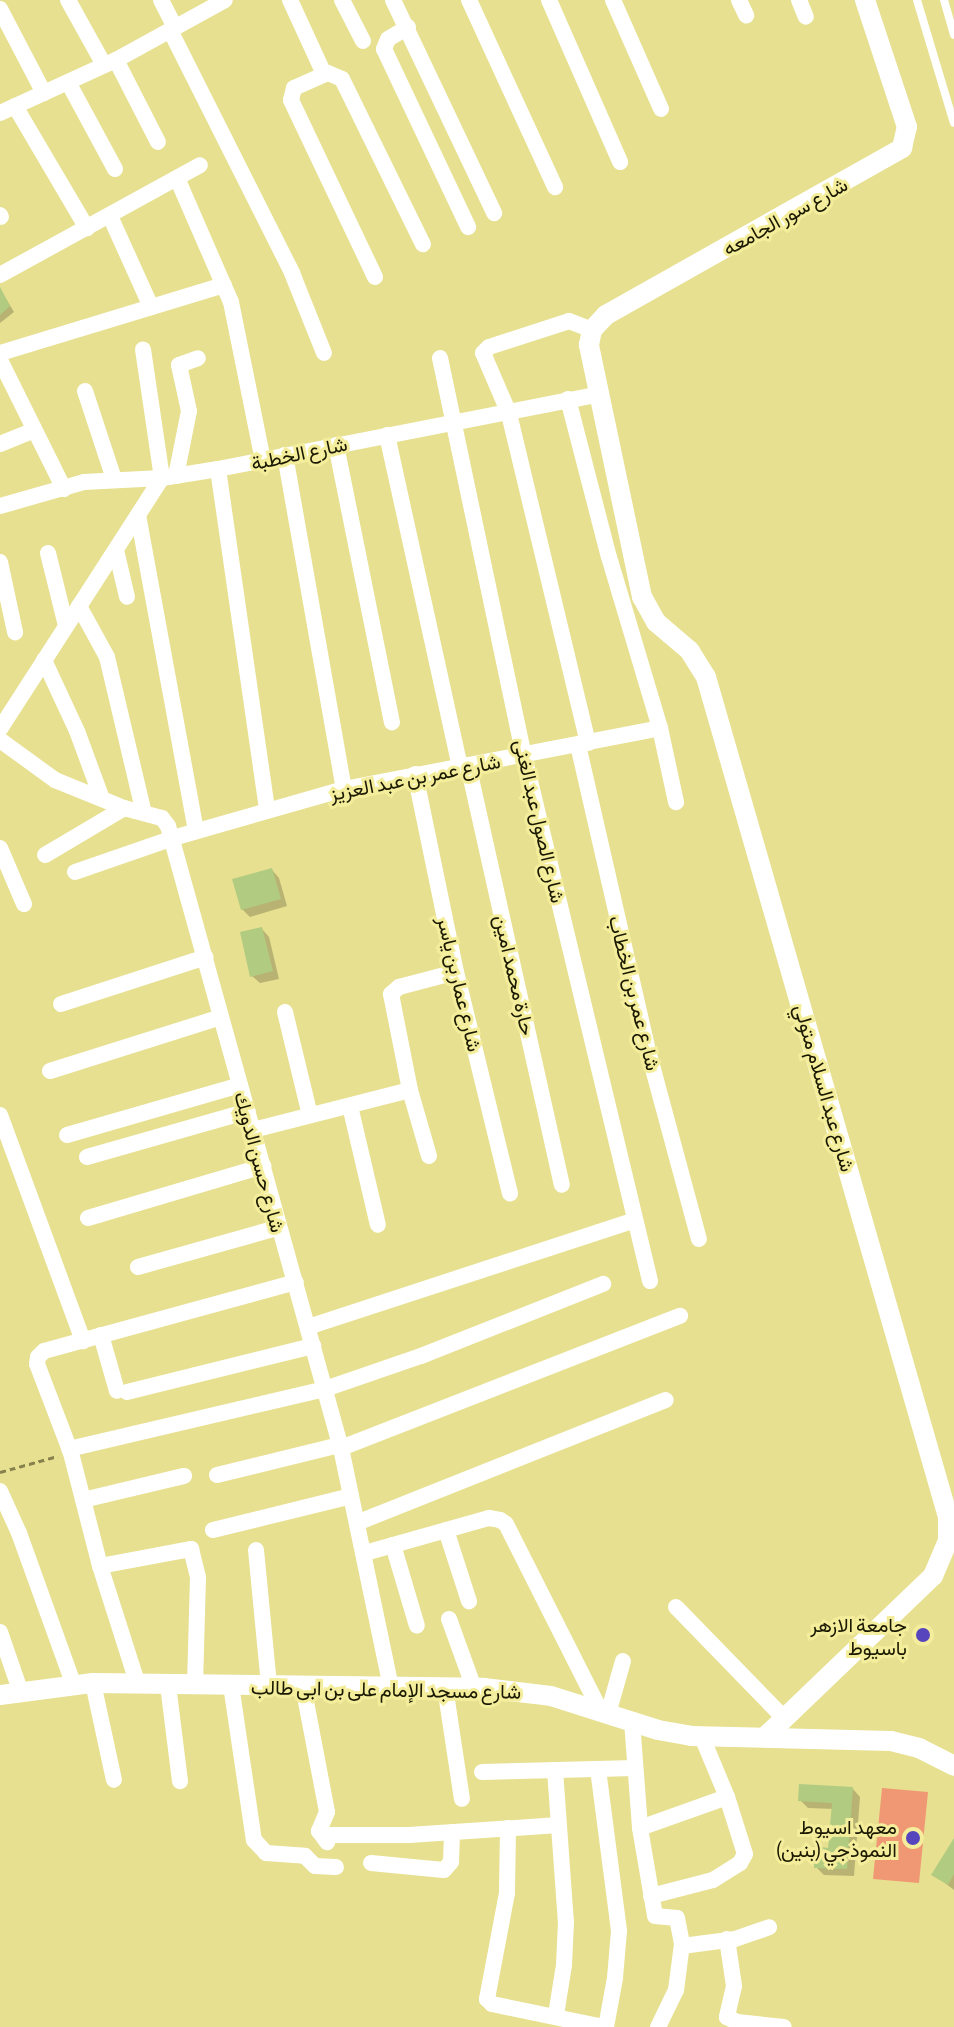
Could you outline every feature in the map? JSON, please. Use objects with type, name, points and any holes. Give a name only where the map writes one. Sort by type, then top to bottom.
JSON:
[{"type":"street","points":[[68,0],[158,142]]},
{"type":"street","points":[[161,0],[292,273],[324,353]]},
{"type":"street","points":[[87,228],[8,109],[110,62],[225,0]]},
{"type":"street","points":[[290,0],[324,74]]},
{"type":"street","points":[[342,0],[363,41]]},
{"type":"street","points":[[393,0],[494,213]]},
{"type":"street","points":[[451,0],[463,0]]},
{"type":"street","points":[[469,0],[555,187]]},
{"type":"street","points":[[549,0],[620,162]]},
{"type":"street","points":[[613,0],[661,109]]},
{"type":"street","points":[[799,0],[806,17]]},
{"type":"street","name":"شارع سور الجامعه","points":[[592,330],[606,315],[899,153],[907,138],[907,127],[865,0]]},
{"type":"street","points":[[0,9],[44,93]]},
{"type":"street","points":[[408,27],[388,39],[384,49],[468,227]]},
{"type":"street","points":[[375,277],[291,100],[294,88],[324,74],[333,73],[342,79],[423,244]]},
{"type":"street","points":[[68,82],[115,169]]},
{"type":"street","points":[[0,275],[200,165]]},
{"type":"street","points":[[177,178],[224,285],[237,325],[263,460]]},
{"type":"street","points":[[110,216],[151,307]]},
{"type":"street","points":[[0,353],[224,285]]},
{"type":"street","name":"شارع عمر بن الخطاب","points":[[592,330],[569,321],[485,350],[483,356],[508,411],[646,1043],[699,1239]]},
{"type":"street","points":[[592,330],[589,345],[599,394]]},
{"type":"street","points":[[143,349],[169,477]]},
{"type":"street","points":[[173,838],[165,821],[124,808],[41,772],[1,729],[138,515],[169,477],[189,411],[179,365],[198,358]]},
{"type":"street","name":"شارع الصول عبد الغنى","points":[[440,358],[451,422],[524,756],[650,1281]]},
{"type":"street","points":[[0,360],[64,489]]},
{"type":"street","points":[[85,391],[114,479]]},
{"type":"street","name":"شارع الخطبة","points":[[0,506],[84,482],[169,477],[218,469],[599,394]]},
{"type":"street","name":"شارع عبد السلام متولي","points":[[599,394],[642,597],[656,622],[690,651],[706,677],[948,1517],[944,1553],[933,1576],[766,1736]]},
{"type":"street","points":[[568,399],[609,557],[660,728],[676,802]]},
{"type":"street","points":[[0,444],[34,430]]},
{"type":"street","name":"حارة محمد امين","points":[[387,435],[562,1185]]},
{"type":"street","points":[[336,445],[392,722]]},
{"type":"street","points":[[285,455],[344,789]]},
{"type":"street","points":[[218,469],[267,811]]},
{"type":"street","points":[[138,515],[196,831]]},
{"type":"street","points":[[116,550],[127,597]]},
{"type":"street","points":[[48,553],[66,626]]},
{"type":"street","points":[[0,562],[15,632]]},
{"type":"street","points":[[79,606],[107,657],[144,813]]},
{"type":"street","points":[[44,660],[77,731],[102,799]]},
{"type":"street","name":"شارع عمر بن عبد العزيز","points":[[75,872],[173,838],[344,789],[660,728]]},
{"type":"street","name":"شارع عمار بن ياسر","points":[[415,774],[456,972],[510,1193]]},
{"type":"street","points":[[45,855],[124,808]]},
{"type":"street","name":"شارع حسن الدويك","points":[[173,838],[263,1166],[277,1228],[296,1282],[340,1446],[359,1522],[391,1687]]},
{"type":"street","points":[[0,848],[24,904]]},
{"type":"street","points":[[61,1004],[206,957]]},
{"type":"street","points":[[429,1156],[410,1090],[391,994],[399,987],[456,972]]},
{"type":"street","points":[[285,1012],[310,1115]]},
{"type":"street","points":[[50,1071],[221,1017]]},
{"type":"street","points":[[67,1135],[240,1085]]},
{"type":"street","points":[[253,1130],[410,1090]]},
{"type":"street","points":[[350,1106],[378,1225]]},
{"type":"street","points":[[87,1157],[248,1111]]},
{"type":"street","points":[[0,1115],[83,1341]]},
{"type":"street","points":[[88,1218],[263,1166]]},
{"type":"street","points":[[308,1327],[635,1220]]},
{"type":"street","points":[[138,1267],[277,1228]]},
{"type":"street","points":[[138,1685],[100,1566],[70,1451],[37,1364],[44,1351],[296,1282]]},
{"type":"street","points":[[70,1451],[325,1389],[421,1356],[603,1284]]},
{"type":"street","points":[[217,1475],[340,1446],[680,1316]]},
{"type":"street","points":[[101,1335],[122,1392],[313,1346]]},
{"type":"street","points":[[359,1522],[666,1400]]},
{"type":"street","points":[[83,1500],[184,1476]]},
{"type":"street","points":[[0,1491],[84,1685],[114,1780]]},
{"type":"street","points":[[213,1530],[351,1496]]},
{"type":"street","points":[[365,1553],[489,1518],[506,1524],[604,1713]]},
{"type":"street","points":[[446,1530],[469,1601]]},
{"type":"street","points":[[393,1545],[417,1626]]},
{"type":"street","points":[[100,1566],[191,1549],[198,1577],[195,1685]]},
{"type":"street","points":[[256,1550],[269,1685]]},
{"type":"street","points":[[676,1607],[785,1719]]},
{"type":"street","points":[[449,1619],[474,1688]]},
{"type":"street","points":[[0,1632],[21,1693]]},
{"type":"street","points":[[604,1713],[623,1661]]},
{"type":"street","name":"شارع مسجد الإمام على بن ابى طالب","points":[[0,1695],[84,1685],[474,1688],[551,1696],[632,1721],[702,1737],[891,1741],[919,1748],[954,1766]]},
{"type":"street","points":[[168,1685],[180,1781]]},
{"type":"street","points":[[231,1685],[254,1840],[266,1853],[305,1856],[315,1866],[336,1867]]},
{"type":"street","points":[[303,1686],[327,1812],[319,1831],[326,1839],[559,1825]]},
{"type":"street","points":[[445,1687],[462,1799]]},
{"type":"street","points":[[632,1721],[640,1828],[651,1896],[656,1918],[672,1916],[679,1920],[682,1946],[676,1990],[658,2027]]},
{"type":"street","points":[[651,1896],[713,1880],[740,1863],[746,1850],[702,1737]]},
{"type":"street","points":[[482,1772],[635,1768]]},
{"type":"street","points":[[508,1828],[507,1893],[487,1996],[495,2004],[604,2027],[615,1978],[619,1931],[598,1769]]},
{"type":"street","points":[[555,1770],[566,1944],[556,2015]]},
{"type":"street","points":[[640,1828],[727,1797]]},
{"type":"street","points":[[371,1863],[444,1870],[451,1862],[452,1832]]},
{"type":"street","points":[[682,1946],[727,1939],[769,1927]]},
{"type":"street","points":[[727,1939],[734,1986],[727,2017],[737,2022],[784,2027]]},
{"type":"lane","points":[[917,0],[954,123]]},
{"type":"lane","points":[[944,0],[954,35]]},
{"type":"path","points":[[0,1472],[70,1451]]},
{"type":"shaded area","points":[[882,1788],[928,1792],[919,1883],[873,1879]]},
{"type":"building","points":[[0,287],[10,306],[0,315]]},
{"type":"building","points":[[272,868],[281,899],[241,910],[232,879]]},
{"type":"building","points":[[262,927],[273,971],[250,977],[240,932]]},
{"type":"building","points":[[799,1784],[853,1787],[847,1869],[814,1868],[814,1846],[828,1848],[832,1803],[798,1801]]},
{"type":"building","points":[[954,1838],[954,1874],[948,1885],[931,1875]]},
{"type":"place","name":"جامعة الازهر باسيوط","points":[[923,1635]]},
{"type":"place","name":"معهد اسيوط النموذجي (بنين)","points":[[913,1838]]}]
